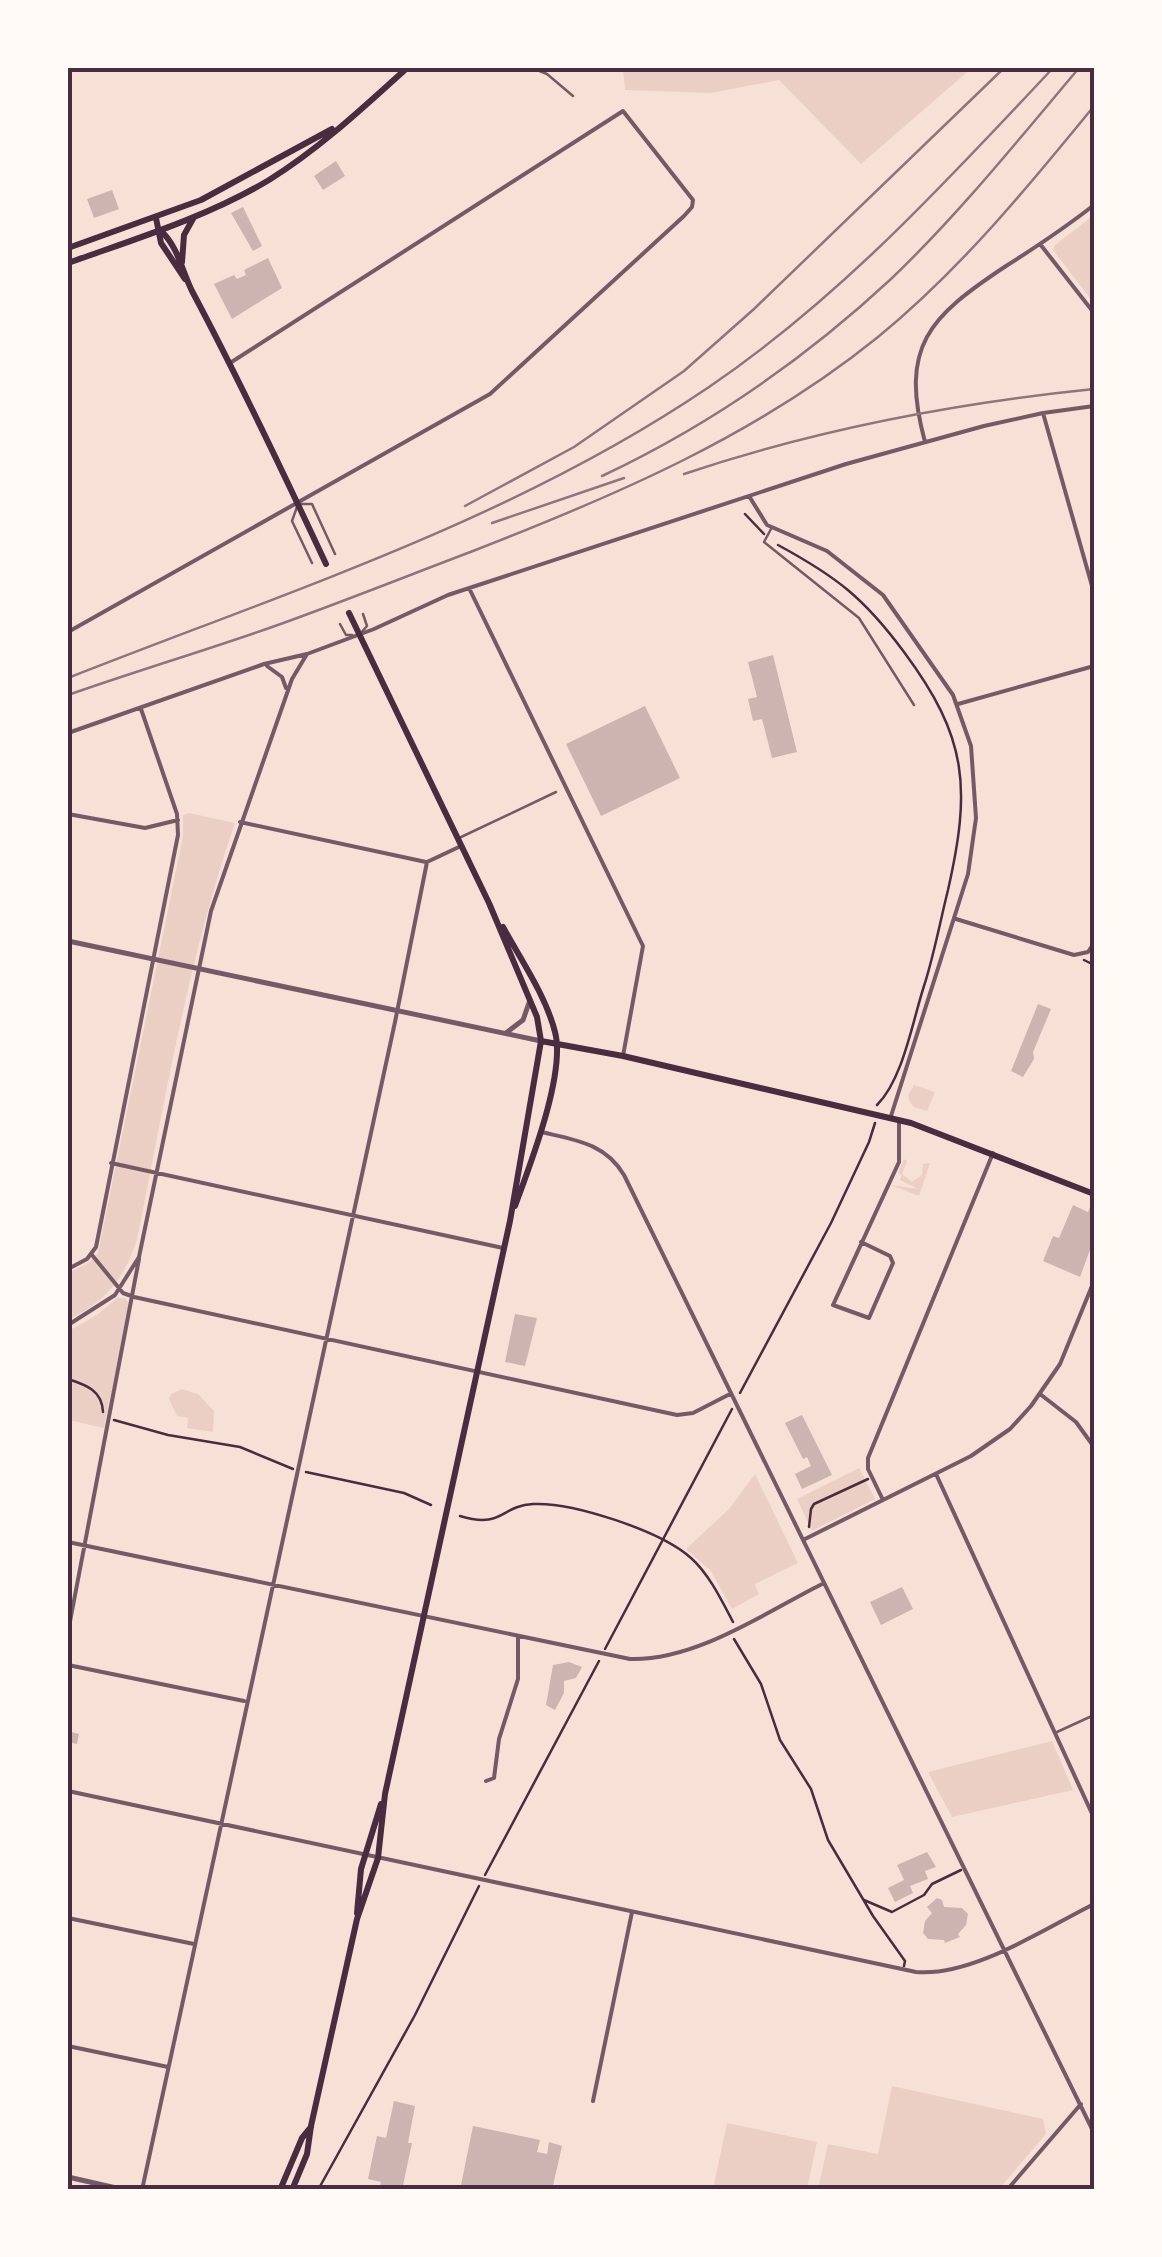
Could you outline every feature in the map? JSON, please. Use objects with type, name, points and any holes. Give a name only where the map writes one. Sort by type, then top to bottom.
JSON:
[{"type":"main road","points":[[68,262],[194,216],[270,179],[318,147],[407,68]]},
{"type":"main road","points":[[68,248],[156,218],[232,186],[338,126]]},
{"type":"main road","points":[[182,265],[184,235],[194,216]]},
{"type":"main road","points":[[156,218],[161,243],[230,363],[326,564]]},
{"type":"main road","points":[[159,229],[169,239],[188,284]]},
{"type":"main road","points":[[292,2190],[308,2154],[357,1920],[378,1858],[385,1794],[510,1221],[541,1041],[537,1017],[489,903],[349,613]]},
{"type":"main road","points":[[489,903],[548,1014],[557,1044],[540,1132],[510,1221]]},
{"type":"main road","points":[[541,1041],[895,1118],[939,1131],[1094,1194]]},
{"type":"main road","points":[[357,1920],[364,1855],[385,1794]]},
{"type":"main road","points":[[280,2190],[311,2126]]},
{"type":"street","points":[[68,632],[490,394],[684,216],[693,200],[623,111],[230,363]]},
{"type":"street","points":[[924,442],[915,398],[915,371],[929,332],[960,298],[1094,205]]},
{"type":"street","points":[[1040,244],[1094,313]]},
{"type":"street","points":[[68,733],[264,664],[307,654],[469,588],[749,496],[924,442],[1043,413],[1094,406]]},
{"type":"street","points":[[1043,413],[1094,593]]},
{"type":"street","points":[[749,496],[761,518],[772,527],[827,552],[877,589],[930,658],[958,704],[971,746],[976,804],[972,858],[895,1118],[899,1162],[861,1242],[833,1305],[869,1318],[893,1260],[861,1242]]},
{"type":"street","points":[[469,588],[643,946],[623,1056]]},
{"type":"street","points":[[68,1632],[139,1256],[211,911],[287,692],[307,654]]},
{"type":"street","points":[[264,664],[282,677],[287,692]]},
{"type":"street","points":[[958,704],[1094,666]]},
{"type":"street","points":[[68,1269],[92,1255],[178,835],[178,820],[141,709]]},
{"type":"street","points":[[68,814],[145,828],[178,820]]},
{"type":"street","points":[[240,822],[426,862],[460,842]]},
{"type":"street","points":[[142,2190],[398,1010],[426,862]]},
{"type":"street","points":[[956,919],[1074,955],[1088,952],[1094,943]]},
{"type":"street","points":[[68,941],[541,1041]]},
{"type":"street","points":[[505,1034],[523,1020],[530,1000]]},
{"type":"street","points":[[540,1132],[592,1144],[618,1164],[1094,2133]]},
{"type":"street","points":[[884,1500],[872,1477],[868,1458],[993,1153]]},
{"type":"street","points":[[112,1163],[504,1248]]},
{"type":"street","points":[[92,1255],[120,1290],[134,1298],[678,1415],[694,1413],[732,1393]]},
{"type":"street","points":[[68,1325],[102,1306],[120,1290],[139,1256]]},
{"type":"street","points":[[804,1540],[936,1474],[996,1440],[1021,1418],[1060,1364],[1094,1281]]},
{"type":"street","points":[[1040,1394],[1076,1422],[1094,1447]]},
{"type":"street","points":[[936,1474],[1094,1818]]},
{"type":"street","points":[[68,1542],[630,1659],[661,1658],[697,1647],[824,1583]]},
{"type":"street","points":[[486,1780],[494,1778],[499,1739],[516,1688],[518,1637]]},
{"type":"street","points":[[68,1665],[246,1702]]},
{"type":"street","points":[[68,1791],[904,1970],[948,1971],[1094,1904]]},
{"type":"street","points":[[594,2100],[632,1912]]},
{"type":"street","points":[[68,1918],[194,1944]]},
{"type":"street","points":[[68,2046],[168,2067]]},
{"type":"street","points":[[1007,2190],[1081,2104]]},
{"type":"street","points":[[68,2178],[125,2190]]},
{"type":"lane","points":[[532,68],[547,74],[573,96]]},
{"type":"lane","points":[[312,563],[292,521],[298,504],[312,504],[334,554]]},
{"type":"lane","points":[[772,527],[764,542],[858,618],[888,659],[914,706]]},
{"type":"lane","points":[[340,624],[346,635],[359,634],[367,626],[363,614]]},
{"type":"lane","points":[[460,842],[556,792]]},
{"type":"lane","points":[[1055,1732],[1094,1714]]},
{"type":"path","points":[[745,514],[761,532]]},
{"type":"path","points":[[776,544],[834,576],[873,612],[941,708],[960,768],[963,796],[957,851],[932,961],[897,1068],[886,1095],[877,1104]]},
{"type":"path","points":[[1074,955],[1094,965]]},
{"type":"path","points":[[318,2190],[831,1223],[875,1123]]},
{"type":"path","points":[[68,1378],[95,1391],[103,1407],[102,1417],[168,1435],[240,1447],[296,1470],[400,1492],[431,1504]]},
{"type":"path","points":[[809,1527],[814,1504],[872,1477]]},
{"type":"path","points":[[460,1516],[489,1521],[523,1506],[540,1504],[616,1520],[662,1540],[686,1554],[702,1570],[736,1628],[734,1639],[761,1684],[780,1740],[811,1789],[826,1834],[863,1900],[905,1961],[904,1970]]},
{"type":"path","points":[[863,1900],[892,1912],[924,1896],[932,1884],[964,1868]]},
{"type":"shaded area","points":[[623,68],[972,68],[861,164],[779,80],[711,93],[625,90]]},
{"type":"shaded area","points":[[1094,215],[1094,303],[1053,250]]},
{"type":"shaded area","points":[[183,815],[235,823],[191,978],[137,1240],[112,1288],[93,1306],[68,1320],[68,1273],[98,1253],[183,836]]},
{"type":"shaded area","points":[[914,1085],[935,1092],[927,1111],[910,1103],[908,1095]]},
{"type":"shaded area","points":[[904,1159],[907,1161],[902,1174],[912,1182],[922,1175],[923,1164],[930,1163],[919,1196],[891,1185],[918,1189],[900,1180],[902,1175],[898,1173]]},
{"type":"shaded area","points":[[117,1298],[125,1298],[129,1303],[104,1428],[68,1420],[68,1331]]},
{"type":"shaded area","points":[[182,1389],[198,1394],[214,1411],[213,1432],[187,1428],[188,1418],[177,1416],[169,1399]]},
{"type":"shaded area","points":[[859,1468],[875,1499],[812,1531],[797,1499]]},
{"type":"shaded area","points":[[755,1474],[798,1563],[755,1584],[759,1594],[732,1609],[711,1571],[686,1549],[729,1509]]},
{"type":"shaded area","points":[[1052,1741],[1073,1790],[952,1817],[928,1772]]},
{"type":"shaded area","points":[[892,2086],[1043,2119],[1046,2134],[999,2189],[818,2189],[828,2144],[878,2154]]},
{"type":"shaded area","points":[[727,2123],[817,2142],[807,2189],[713,2189]]},
{"type":"building","points":[[336,161],[345,176],[323,190],[314,176]]},
{"type":"building","points":[[112,190],[119,209],[94,218],[87,199]]},
{"type":"building","points":[[243,207],[262,246],[253,251],[231,213]]},
{"type":"building","points":[[268,258],[282,288],[232,319],[214,284],[234,275],[237,279],[246,275],[244,270]]},
{"type":"building","points":[[773,655],[797,752],[772,758],[762,719],[753,721],[748,699],[757,697],[748,662]]},
{"type":"building","points":[[645,706],[680,778],[601,816],[566,744]]},
{"type":"building","points":[[1038,1004],[1051,1009],[1033,1052],[1034,1059],[1023,1077],[1011,1071]]},
{"type":"building","points":[[1073,1205],[1088,1212],[1090,1207],[1094,1209],[1094,1239],[1080,1277],[1043,1261],[1053,1236],[1059,1238]]},
{"type":"building","points":[[515,1314],[537,1318],[525,1366],[505,1362]]},
{"type":"building","points":[[802,1415],[832,1475],[802,1489],[795,1474],[811,1466],[807,1457],[803,1459],[785,1423]]},
{"type":"building","points":[[902,1587],[913,1609],[881,1625],[870,1602]]},
{"type":"building","points":[[569,1662],[582,1667],[576,1678],[564,1681],[564,1693],[555,1710],[546,1705],[553,1665]]},
{"type":"building","points":[[68,1731],[79,1734],[77,1744],[68,1742]]},
{"type":"building","points":[[927,1852],[936,1867],[925,1871],[928,1879],[910,1886],[913,1893],[895,1902],[888,1888],[904,1880],[897,1865]]},
{"type":"building","points":[[937,1898],[944,1907],[962,1908],[968,1914],[960,1937],[945,1943],[928,1939],[923,1933],[925,1921],[932,1913],[927,1907]]},
{"type":"building","points":[[394,2101],[415,2106],[408,2143],[412,2143],[402,2190],[379,2190],[381,2182],[368,2179],[377,2136],[386,2138]]},
{"type":"building","points":[[473,2126],[540,2140],[537,2152],[547,2154],[549,2142],[562,2146],[552,2190],[460,2190]]},
{"type":"railway","points":[[465,506],[574,447],[684,371],[754,309],[1004,68]]},
{"type":"railway","points":[[68,678],[397,550],[478,515],[634,434],[709,387],[803,316],[932,196],[1053,68]]},
{"type":"railway","points":[[602,476],[680,435],[754,389],[858,308],[941,229],[1079,68]]},
{"type":"railway","points":[[68,695],[275,626],[473,551],[633,485],[735,433],[832,372],[908,311],[992,227],[1094,106]]},
{"type":"railway","points":[[684,474],[784,444],[887,420],[1094,389]]},
{"type":"railway","points":[[492,523],[624,478]]}]
